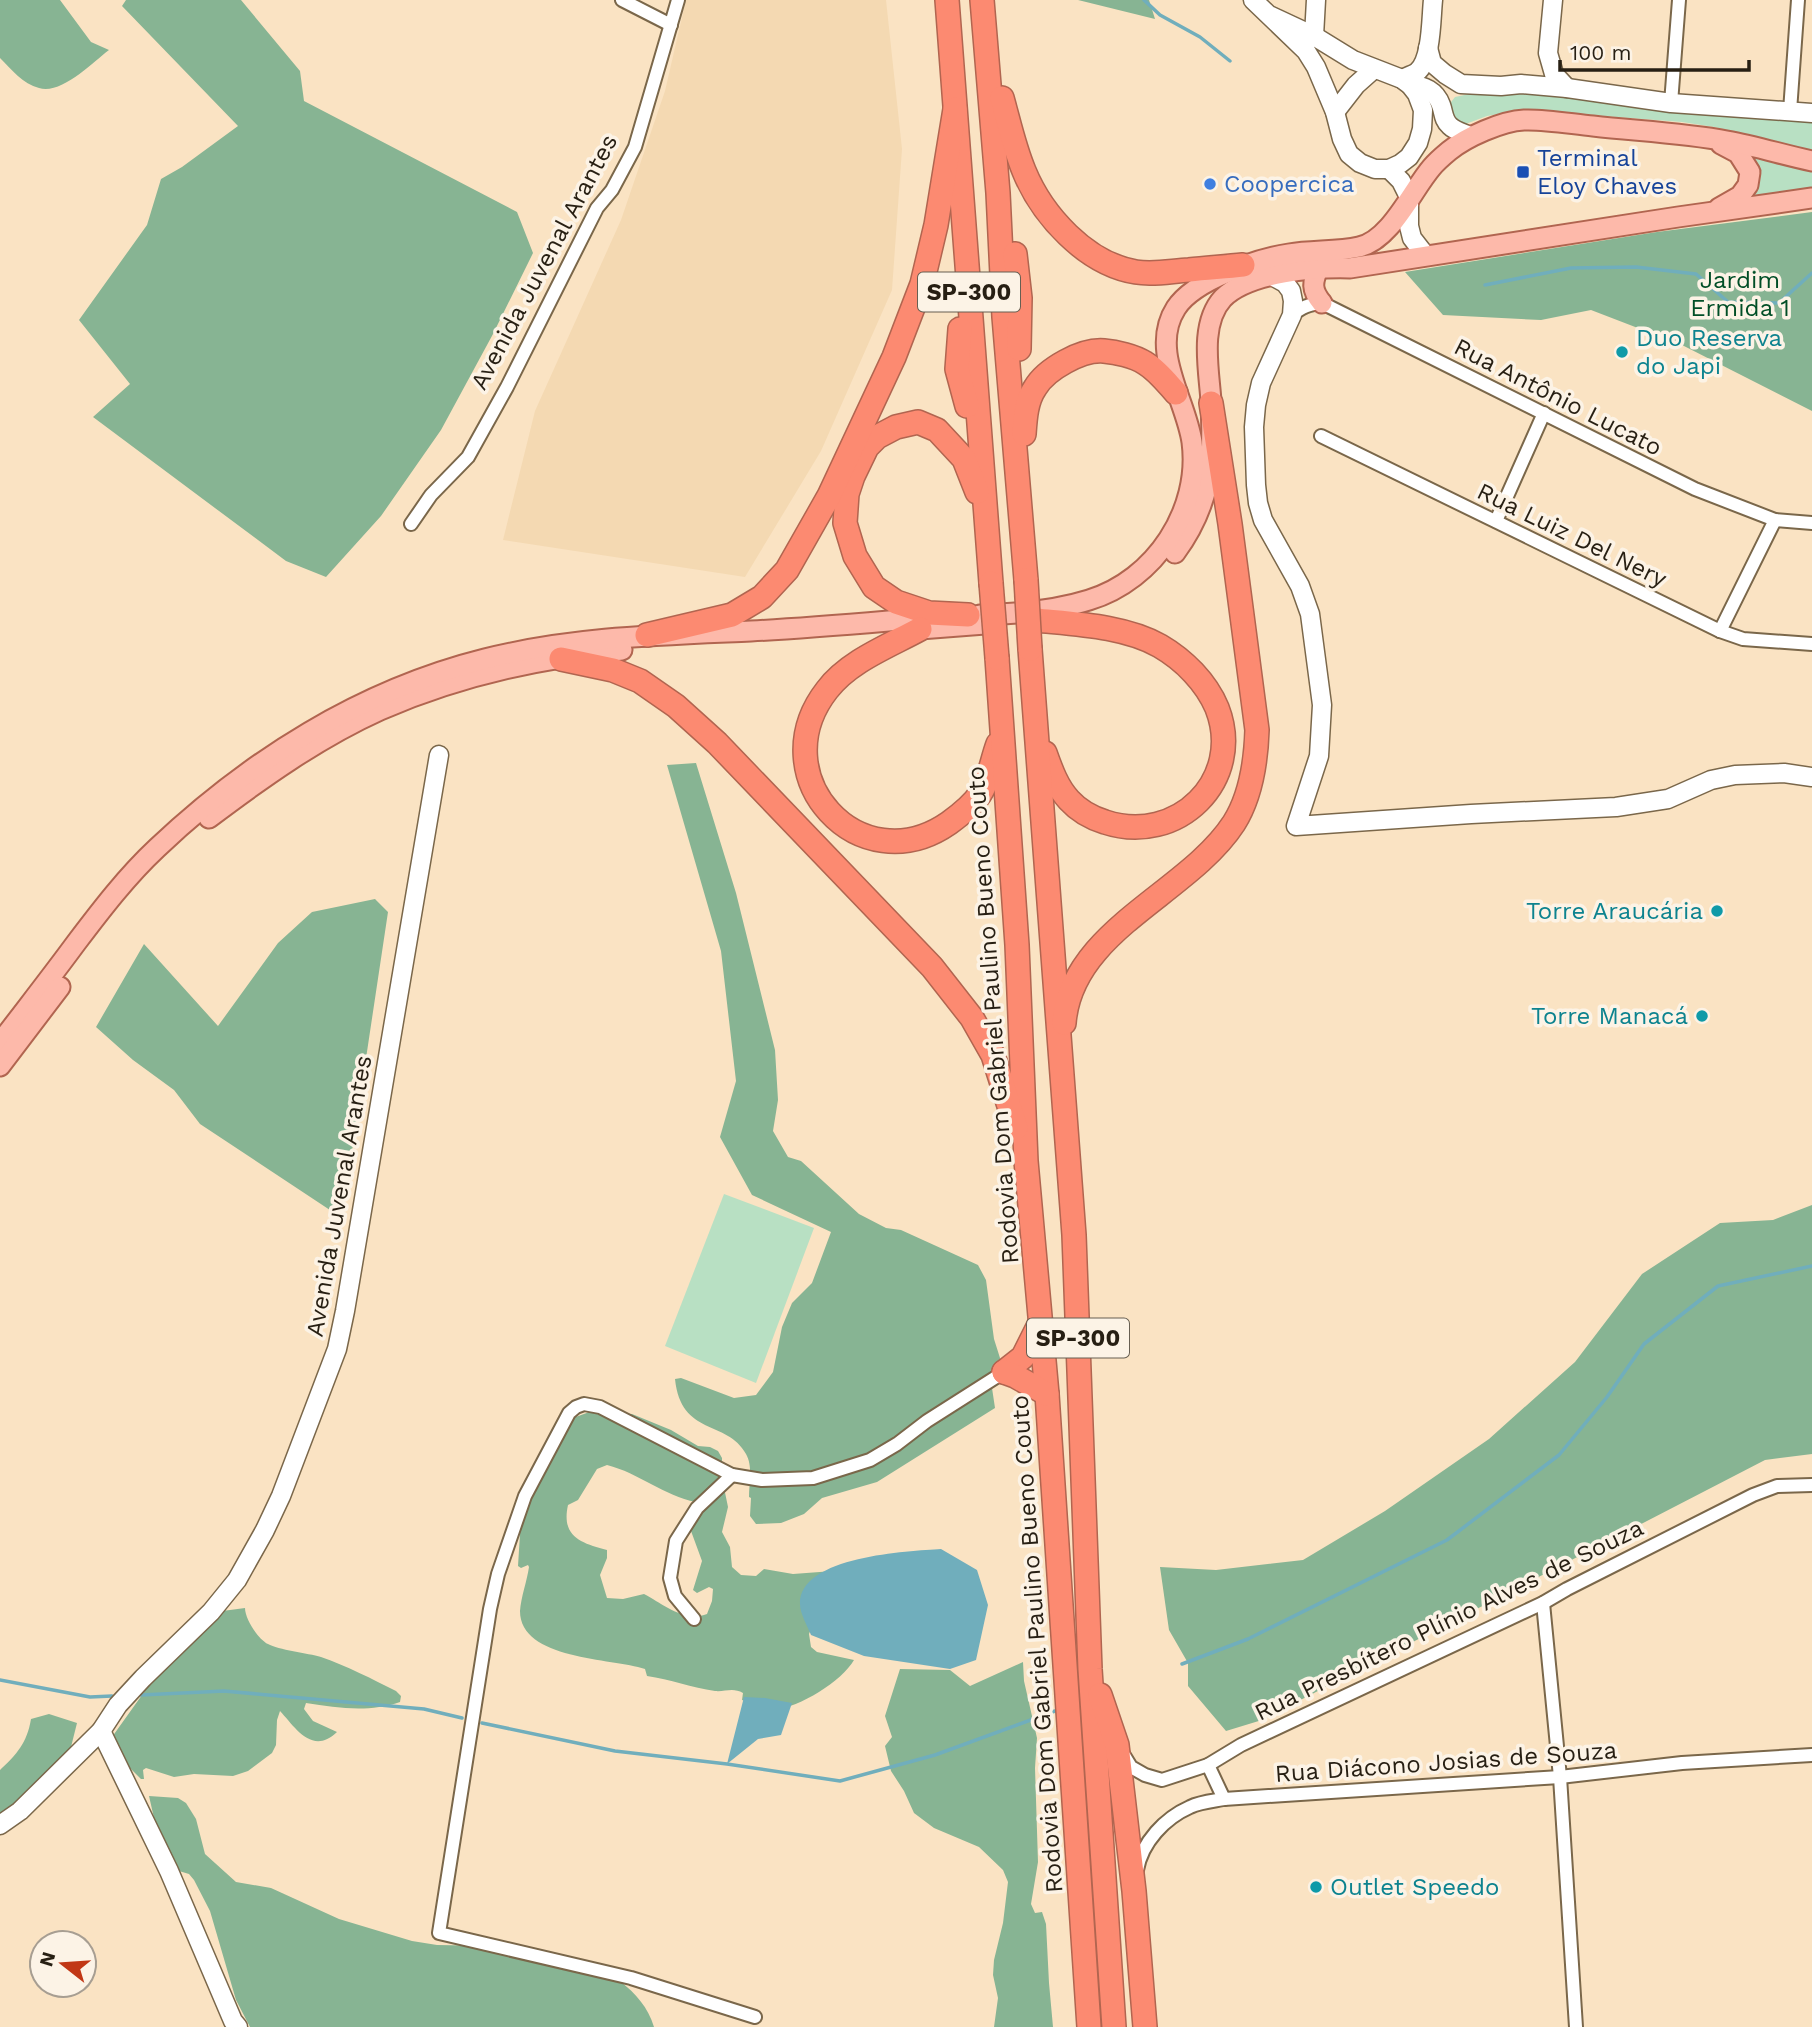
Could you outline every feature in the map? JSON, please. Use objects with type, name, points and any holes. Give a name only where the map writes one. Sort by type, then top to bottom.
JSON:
[{"type":"highway","name":"Rodovia Dom Gabriel Paulino Bueno Couto","points":[[947,0],[1017,944],[1027,1160],[1047,1394],[1089,2027]]},
{"type":"highway","name":"Rodovia Dom Gabriel Paulino Bueno Couto","points":[[982,0],[988,50],[1004,317],[1074,1235],[1090,1669],[1114,2027]]},
{"type":"highway","points":[[988,50],[1024,173],[1042,204],[1067,233],[1088,250],[1115,266],[1134,272],[1154,274],[1243,265]]},
{"type":"highway","points":[[647,635],[732,615],[762,597],[787,570],[829,496],[894,357],[922,284],[936,225],[955,109]]},
{"type":"highway","points":[[1020,507],[1028,401],[1048,372],[1075,357],[1102,350],[1146,363],[1177,393]]},
{"type":"highway","points":[[1060,1071],[1065,1014],[1075,983],[1097,948],[1210,852],[1234,822],[1252,774],[1258,730],[1211,403]]},
{"type":"highway","points":[[968,615],[929,613],[896,602],[874,587],[855,556],[845,523],[847,494],[867,447],[877,437],[896,427],[918,422],[937,430],[964,458],[985,511]]},
{"type":"highway","points":[[1036,620],[1095,626],[1123,632],[1160,646],[1191,670],[1211,693],[1220,718],[1223,735],[1221,765],[1206,793],[1178,817],[1154,825],[1119,827],[1093,818],[1071,802],[1054,777],[1036,727]]},
{"type":"highway","points":[[920,629],[854,664],[827,689],[810,722],[805,744],[805,766],[820,803],[835,819],[867,836],[884,841],[921,838],[938,831],[962,814],[981,793],[1001,735]]},
{"type":"highway","points":[[561,659],[612,670],[640,681],[676,706],[717,743],[932,967],[972,1018],[993,1055],[1027,1160]]},
{"type":"highway","points":[[1004,1372],[1023,1357],[1040,1323]]},
{"type":"highway","points":[[1004,1372],[1047,1394]]},
{"type":"highway","points":[[1090,1669],[1117,1745],[1134,1891],[1145,2027]]},
{"type":"main road","points":[[0,1043],[90,925],[143,862],[200,809],[236,779],[286,746],[320,725],[386,694],[460,666],[576,642],[647,635],[1011,614],[1090,600],[1120,586],[1164,548],[1187,504],[1193,475],[1192,441],[1167,349],[1168,324],[1186,295],[1243,265],[1287,254],[1361,247],[1381,235],[1434,164],[1470,136],[1522,120],[1726,141],[1812,161]]},
{"type":"main road","points":[[1700,138],[1717,142],[1738,153],[1749,172],[1748,185],[1740,196],[1705,214]]},
{"type":"main road","points":[[0,1066],[139,885],[185,838],[230,801],[282,764],[380,710],[472,677],[519,666],[611,651],[1036,620],[1109,600],[1159,569],[1169,560],[1193,525],[1205,494],[1211,463],[1209,329],[1214,313],[1223,299],[1238,287],[1272,276],[1320,267],[1350,268],[1812,198]]},
{"type":"main road","points":[[1320,267],[1312,285],[1322,303]]},
{"type":"street","points":[[622,0],[671,25]]},
{"type":"street","name":"Avenida Juvenal Arantes","points":[[411,524],[431,495],[468,457],[508,387],[597,208],[612,190],[635,148],[678,0]]},
{"type":"street","points":[[1253,0],[1306,51],[1316,67],[1335,112],[1349,154],[1360,163],[1375,169],[1389,169],[1409,157],[1418,143],[1423,110],[1417,94],[1406,82]]},
{"type":"street","points":[[1314,36],[1316,0]]},
{"type":"street","points":[[1406,82],[1424,63],[1433,0]]},
{"type":"street","points":[[1553,0],[1548,54],[1554,74],[1567,88]]},
{"type":"street","points":[[1671,103],[1679,0]]},
{"type":"street","points":[[1790,111],[1798,0]]},
{"type":"street","points":[[1269,15],[1374,69],[1425,87],[1433,92],[1441,103],[1445,121],[1452,129],[1470,136]]},
{"type":"street","points":[[1428,48],[1432,63],[1461,84],[1521,84],[1671,103],[1812,113]]},
{"type":"street","points":[[1521,84],[1533,75],[1548,54]]},
{"type":"street","points":[[1335,112],[1356,85],[1374,69]]},
{"type":"street","points":[[1441,103],[1461,84]]},
{"type":"street","points":[[1389,169],[1401,180],[1409,197],[1409,226],[1412,238],[1426,256]]},
{"type":"street","points":[[1272,276],[1285,283],[1291,291],[1293,301],[1292,315],[1261,383],[1256,405],[1254,427],[1258,503],[1264,520],[1300,586],[1310,614],[1322,705],[1320,756],[1296,826],[1616,807],[1668,799],[1712,780],[1735,775],[1784,773],[1812,777]]},
{"type":"street","points":[[1292,315],[1311,303],[1322,303]]},
{"type":"street","name":"Rua Antônio Lucato","points":[[1322,303],[1695,489],[1775,520],[1812,523]]},
{"type":"street","points":[[1496,521],[1544,413]]},
{"type":"street","name":"Rua Luiz Del Nery","points":[[1321,436],[1720,631],[1744,639],[1812,644]]},
{"type":"street","points":[[1720,631],[1775,520]]},
{"type":"street","name":"Avenida Juvenal Arantes","points":[[0,1825],[20,1811],[100,1731],[118,1705],[143,1678],[211,1612],[236,1580],[281,1496],[337,1349],[348,1298],[439,754]]},
{"type":"street","points":[[755,2017],[631,1978],[439,1933],[490,1609],[498,1574],[525,1496],[569,1413],[584,1404],[600,1407],[732,1475],[762,1480],[813,1478],[870,1460],[1004,1372]]},
{"type":"street","points":[[694,1619],[675,1596],[670,1578],[676,1541],[697,1508],[732,1475]]},
{"type":"street","name":"Rua Presbítero Plínio Alves de Souza","points":[[1117,1745],[1131,1767],[1145,1776],[1162,1780],[1208,1765],[1241,1745],[1543,1603],[1567,1588],[1753,1495],[1777,1486],[1812,1485]]},
{"type":"street","points":[[1543,1603],[1560,1777],[1576,2027]]},
{"type":"street","points":[[100,1731],[169,1871],[233,2021],[238,2027]]},
{"type":"street","name":"Rua Diácono Josias de Souza","points":[[1134,1891],[1139,1860],[1151,1838],[1166,1821],[1192,1806],[1224,1799],[1560,1777],[1682,1763],[1812,1755]]},
{"type":"street","points":[[1208,1765],[1224,1799]]},
{"type":"shaded area","points":[[686,0],[886,0],[902,149],[892,290],[821,451],[745,577],[503,540],[535,411],[621,220],[665,91]]},
{"type":"green space","points":[[0,0],[60,0],[91,42],[109,50],[85,70],[57,87],[48,89],[33,86],[0,58]]},
{"type":"green space","points":[[126,0],[241,0],[300,71],[304,101],[517,212],[533,253],[441,430],[381,516],[326,577],[286,561],[93,417],[130,384],[79,320],[147,225],[161,179],[238,126],[122,6]]},
{"type":"green space","points":[[1078,0],[1149,0],[1155,19]]},
{"type":"green space","points":[[1474,93],[1565,95],[1812,123],[1812,150],[1682,122],[1522,110],[1487,116],[1463,125],[1453,118],[1448,106],[1455,97]]},
{"type":"green space","points":[[1745,150],[1812,167],[1812,190],[1737,203]]},
{"type":"green space","name":"Jardim Ermida 1","points":[[1812,212],[1812,411],[1682,345],[1591,310],[1541,320],[1443,315],[1405,272],[1657,232]]},
{"type":"green space","points":[[696,763],[736,893],[775,1050],[778,1100],[773,1131],[788,1157],[801,1161],[859,1214],[886,1228],[901,1230],[978,1265],[986,1280],[994,1339],[1006,1377],[992,1388],[995,1408],[877,1482],[822,1498],[804,1514],[781,1523],[756,1524],[750,1516],[750,1469],[746,1454],[738,1443],[695,1419],[686,1410],[679,1397],[675,1379],[681,1378],[734,1398],[756,1395],[773,1372],[782,1327],[792,1303],[812,1283],[831,1232],[752,1195],[720,1137],[736,1081],[721,951],[667,765]]},
{"type":"green space","points":[[375,899],[388,912],[342,1218],[200,1124],[174,1090],[133,1060],[96,1027],[144,944],[218,1026],[278,943],[312,912]]},
{"type":"green space","points":[[724,1194],[814,1228],[756,1383],[665,1346]]},
{"type":"green space","points":[[1812,1205],[1812,1454],[1765,1460],[1262,1720],[1226,1731],[1188,1686],[1188,1663],[1169,1630],[1160,1567],[1216,1570],[1303,1560],[1385,1511],[1489,1439],[1575,1362],[1642,1274],[1720,1223],[1773,1220]]},
{"type":"green space","points":[[592,1411],[632,1414],[671,1430],[698,1446],[718,1451],[722,1458],[722,1478],[728,1507],[722,1532],[730,1547],[732,1567],[741,1575],[756,1576],[764,1569],[793,1574],[833,1571],[809,1634],[811,1647],[817,1652],[854,1660],[848,1668],[807,1699],[771,1709],[742,1700],[743,1693],[739,1691],[706,1690],[647,1676],[645,1669],[570,1654],[535,1639],[524,1627],[520,1611],[529,1567],[518,1566],[522,1502],[573,1418]],"holes":[[[607,1465],[673,1495],[696,1502],[700,1511],[691,1531],[702,1561],[693,1590],[697,1593],[709,1587],[713,1589],[707,1614],[682,1614],[644,1594],[623,1599],[607,1598],[600,1575],[607,1558],[607,1550],[589,1545],[575,1537],[567,1525],[568,1505],[578,1500],[597,1469]]]},
{"type":"green space","points":[[245,1608],[253,1628],[268,1644],[321,1657],[350,1669],[396,1691],[401,1696],[400,1702],[376,1708],[341,1708],[306,1703],[304,1709],[313,1721],[337,1732],[328,1739],[312,1740],[298,1731],[280,1711],[276,1745],[272,1753],[248,1771],[233,1776],[194,1774],[174,1777],[146,1768],[143,1770],[144,1779],[141,1779],[129,1767],[112,1737],[152,1681],[215,1612]]},
{"type":"green space","points":[[1023,1662],[1024,1681],[1037,1738],[1035,1768],[1038,1862],[1031,1904],[1035,1913],[1042,1912],[1046,1924],[1053,2027],[994,2027],[998,1998],[993,1975],[994,1960],[1003,1923],[1008,1882],[1003,1870],[979,1847],[934,1828],[914,1813],[891,1771],[885,1746],[892,1737],[885,1716],[900,1669],[950,1670],[970,1686]]},
{"type":"green space","points":[[49,1714],[77,1723],[69,1755],[0,1820],[0,1770],[20,1748],[31,1719]]},
{"type":"green space","points":[[149,1796],[178,1798],[186,1803],[196,1819],[205,1854],[236,1882],[271,1888],[339,1919],[412,1941],[437,1945],[497,1946],[620,1981],[641,2001],[654,2027],[250,2027],[236,2000],[210,1911],[194,1880],[189,1874],[179,1871],[172,1859],[154,1818]]},
{"type":"water","points":[[941,1549],[977,1570],[988,1605],[976,1660],[950,1669],[864,1656],[811,1635],[800,1604],[804,1588],[817,1575],[858,1559]]},
{"type":"water","points":[[744,1697],[792,1703],[781,1735],[758,1739],[727,1764]]},
{"type":"waterway","points":[[1144,0],[1160,15],[1200,37],[1230,61]]},
{"type":"waterway","points":[[1485,285],[1571,268],[1636,267],[1696,274],[1728,302],[1779,303],[1812,273]]},
{"type":"waterway","points":[[1182,1664],[1248,1639],[1447,1540],[1559,1455],[1607,1397],[1644,1344],[1718,1286],[1812,1266]]},
{"type":"waterway","points":[[0,1680],[90,1697],[112,1696]]},
{"type":"waterway","points":[[141,1695],[224,1691],[424,1709],[462,1718]]},
{"type":"waterway","points":[[482,1723],[615,1751],[840,1781],[935,1755],[1055,1711]]},
{"type":"place","name":"Terminal Eloy Chaves","points":[[1523,172]]},
{"type":"place","name":"Coopercica","points":[[1210,184]]},
{"type":"place","name":"Duo Reserva do Japi","points":[[1622,352]]},
{"type":"place","name":"Torre Araucária","points":[[1717,911]]},
{"type":"place","name":"Torre Manacá","points":[[1702,1016]]},
{"type":"place","name":"Outlet Speedo","points":[[1316,1887]]}]
